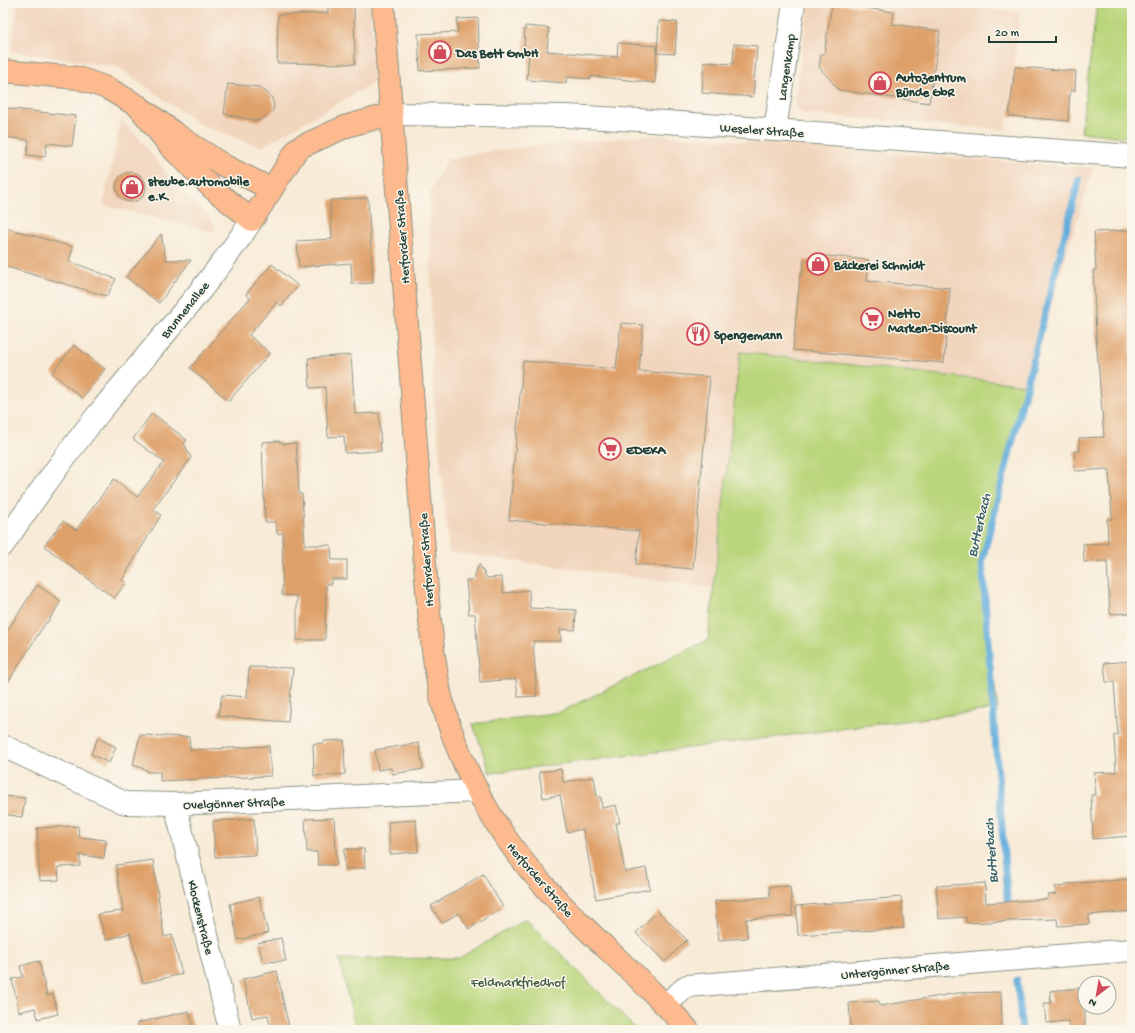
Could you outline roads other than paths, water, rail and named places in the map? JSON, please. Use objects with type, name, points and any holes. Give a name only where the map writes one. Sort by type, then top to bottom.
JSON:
[{"type":"main road","name":"Herforder Straße","points":[[383,3],[427,590],[434,652],[442,701],[456,744],[478,791],[500,830],[528,868],[547,890],[665,1005],[688,1030]]},
{"type":"main road","points":[[3,71],[78,78],[107,88],[138,106],[177,135],[223,166],[271,189]]},
{"type":"main road","points":[[138,106],[170,146],[212,188],[252,220]]},
{"type":"main road","name":"Brunnenallee","points":[[252,220],[298,148],[347,126],[391,114]]},
{"type":"street","name":"Langenkamp","points":[[775,130],[794,3]]},
{"type":"street","name":"Weseler Straße","points":[[391,114],[567,116],[1132,156]]},
{"type":"street","name":"Brunnenallee","points":[[3,545],[41,489],[95,418],[229,255],[252,220]]},
{"type":"street","name":"Ovelgönner Straße","points":[[3,746],[125,803],[175,804],[478,791]]},
{"type":"street","name":"Klockenstraße","points":[[175,804],[230,1030]]},
{"type":"street","name":"Untergönner Straße","points":[[665,1005],[687,986],[1132,950]]},
{"type":"waterway","name":"Butterbach","points":[[1008,909],[982,561],[1079,179]]},
{"type":"waterway","name":"Butterbach","points":[[1017,980],[1022,1030]]},
{"type":"place","name":"Das Bett GmbH","points":[[440,52]]},
{"type":"place","name":"Autozentrum Bünde GbR","points":[[880,83]]},
{"type":"place","name":"steube.automobile e.K.","points":[[132,187]]},
{"type":"place","name":"Bäckerei Schmidt","points":[[818,264]]},
{"type":"place","name":"Netto Marken-Discount","points":[[872,319]]},
{"type":"place","name":"Spengemann","points":[[698,334]]},
{"type":"place","name":"EDEKA","points":[[610,449]]},
{"type":"park label","name":"Feldmarkfriedhof","points":[[518,981]]}]
